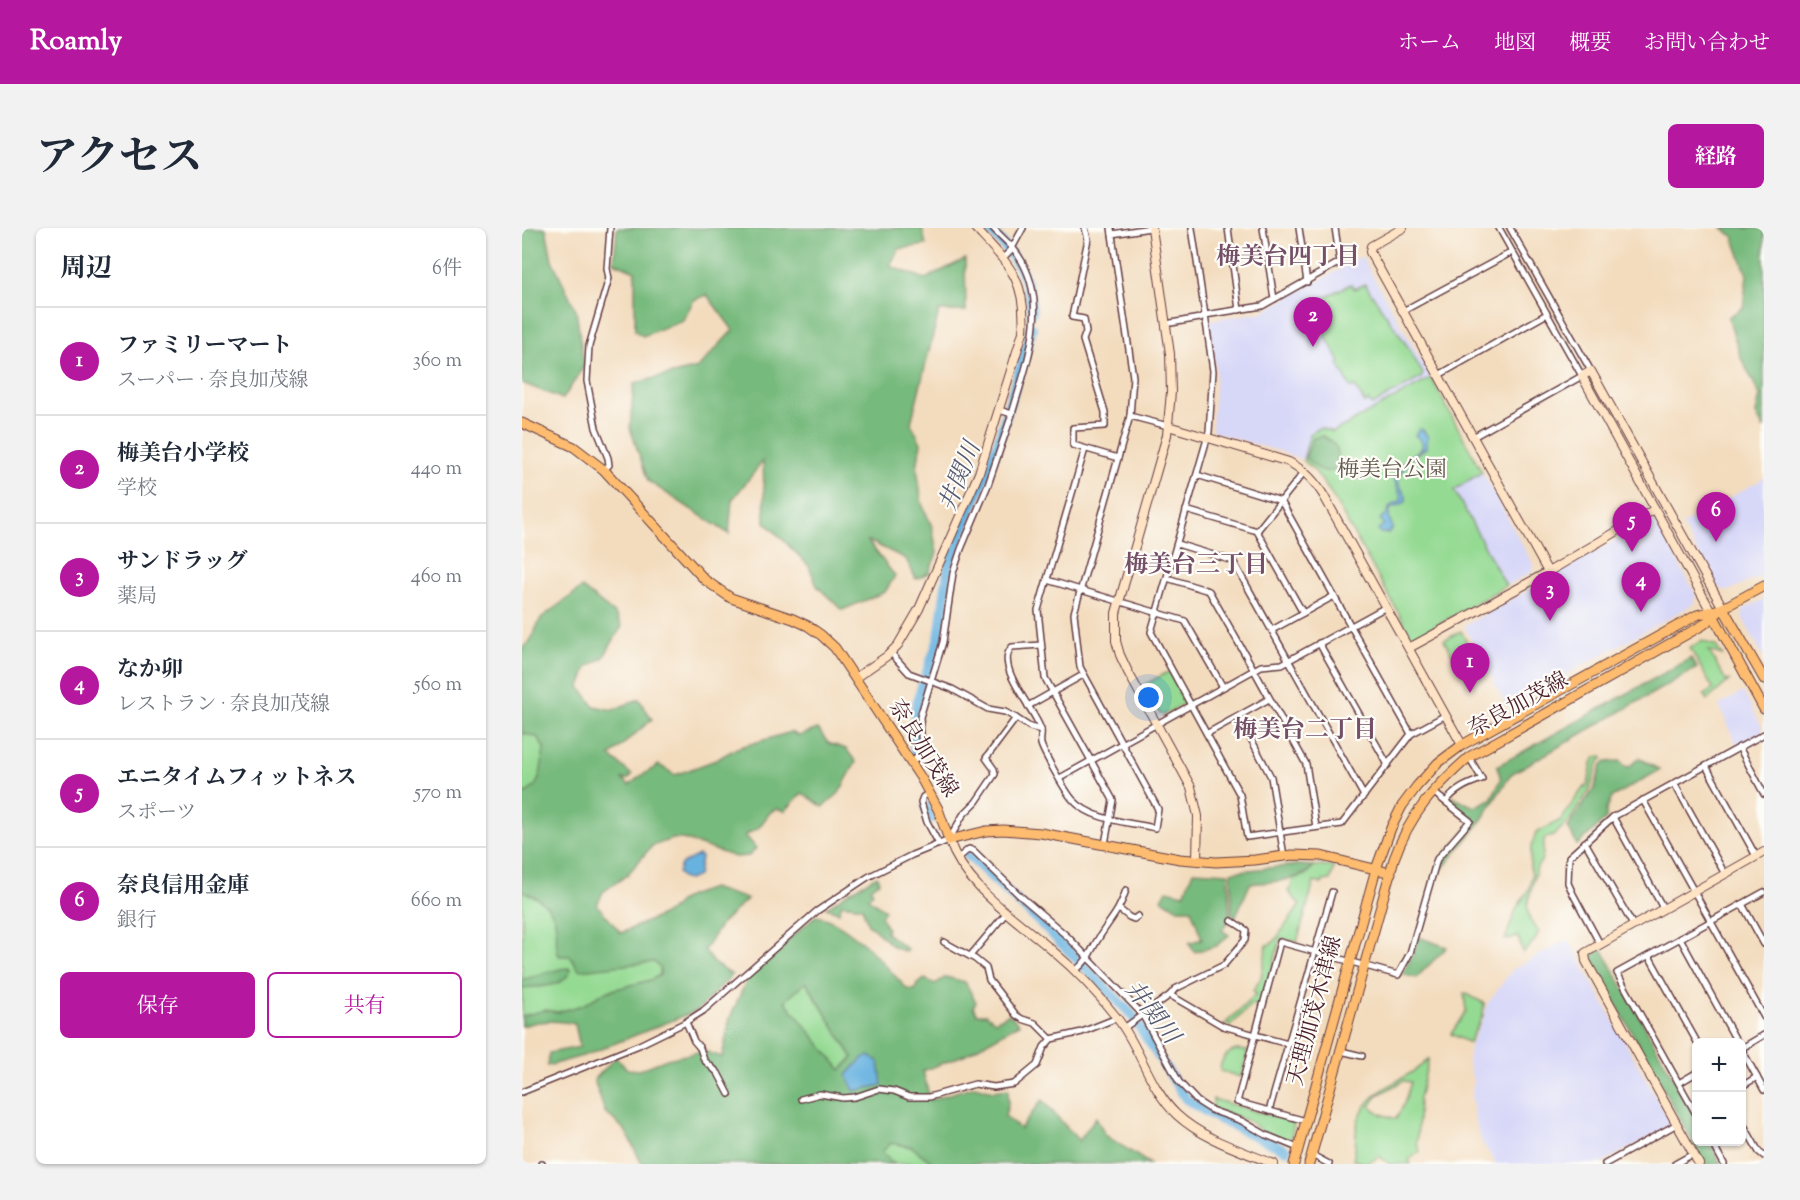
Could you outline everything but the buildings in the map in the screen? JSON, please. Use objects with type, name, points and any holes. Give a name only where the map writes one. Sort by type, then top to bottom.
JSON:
[{"type":"main road","name":"奈良加茂線","points":[[522,423],[574,447],[604,470],[705,580],[731,598],[808,626],[835,648],[930,792],[949,840]]},
{"type":"main road","name":"奈良加茂線","points":[[1391,873],[1407,828],[1432,792],[1469,757],[1703,626],[1712,614],[1764,586]]},
{"type":"main road","points":[[1723,608],[1764,679]]},
{"type":"main road","name":"奈良加茂線","points":[[1376,869],[1391,828],[1409,796],[1431,770],[1462,745],[1697,615],[1712,614]]},
{"type":"main road","points":[[1712,614],[1764,708]]},
{"type":"main road","points":[[949,840],[986,831],[1003,830],[1041,833],[1180,859],[1235,862],[1284,856],[1321,856],[1391,873]]},
{"type":"main road","name":"天理加茂木津線","points":[[1294,1164],[1376,869]]},
{"type":"main road","name":"天理加茂木津線","points":[[1310,1159],[1391,873]]},
{"type":"street","points":[[604,470],[609,465],[608,458],[596,428],[587,381],[588,346],[609,278],[607,269],[610,228]]},
{"type":"street","points":[[855,678],[891,653],[908,631],[1007,413],[1029,356],[1036,313],[1029,274],[1008,253],[975,228]]},
{"type":"street","points":[[912,763],[922,751],[920,717],[943,642],[953,573],[988,485],[1007,413],[1023,332],[1024,318],[1019,285],[1008,253],[993,228]]},
{"type":"street","points":[[1008,253],[1023,228]]},
{"type":"street","points":[[1085,228],[1088,239],[1072,317],[1084,319],[1086,332],[1083,340],[1105,411],[1105,426],[1073,428],[1073,445],[1119,459]]},
{"type":"street","points":[[1041,645],[1012,647],[1008,651],[1009,671],[1041,730],[1041,744],[1073,800],[1095,815],[1155,828],[1158,809],[1083,675],[1080,667],[1074,613],[1130,416],[1133,377],[1112,231],[1151,228],[1170,354],[1171,392],[1168,426],[1119,601],[1114,628],[1120,655],[1187,778],[1194,797],[1199,826],[1197,860]]},
{"type":"street","points":[[1192,228],[1213,371],[1207,438],[1151,632],[1240,795],[1247,837],[1342,824],[1411,734],[1446,714]]},
{"type":"street","points":[[1228,228],[1239,310]]},
{"type":"street","points":[[1263,228],[1274,299]]},
{"type":"street","points":[[1299,228],[1307,282]]},
{"type":"street","points":[[1171,322],[1262,306],[1307,282],[1340,262],[1335,228]]},
{"type":"street","points":[[1403,228],[1371,246],[1370,252],[1548,572]]},
{"type":"street","points":[[1499,228],[1712,614]]},
{"type":"street","points":[[1510,228],[1723,608]]},
{"type":"street","points":[[1402,311],[1512,252]]},
{"type":"street","points":[[1439,375],[1547,314]]},
{"type":"street","points":[[1473,436],[1591,371]]},
{"type":"street","points":[[1130,416],[1289,462],[1305,471],[1324,496],[1462,745]]},
{"type":"street","points":[[1085,449],[1038,610],[1045,678],[1113,800],[1105,844]]},
{"type":"street","points":[[1257,531],[1305,471]]},
{"type":"street","points":[[1197,475],[1281,501],[1411,734]]},
{"type":"street","points":[[1186,510],[1257,531],[1303,613]]},
{"type":"street","points":[[1409,648],[1655,510]]},
{"type":"street","points":[[1177,544],[1233,561],[1364,796]]},
{"type":"street","points":[[1167,578],[1209,591],[1306,764],[1316,828]]},
{"type":"street","points":[[1047,580],[1185,621],[1223,687]]},
{"type":"street","points":[[1272,630],[1334,596]]},
{"type":"street","points":[[1060,778],[1254,669],[1280,664],[1386,607]]},
{"type":"street","points":[[1319,643],[1388,765]]},
{"type":"street","points":[[891,653],[909,673],[952,689],[988,709],[1005,712],[1030,727],[1041,730]]},
{"type":"street","points":[[1028,706],[1083,675]]},
{"type":"street","points":[[1208,733],[1269,699]]},
{"type":"street","points":[[1239,716],[1271,777],[1284,856]]},
{"type":"street","points":[[522,1092],[639,1045],[686,1022],[721,997],[817,911],[868,877],[949,840],[963,815],[976,802],[995,774],[986,758],[1016,718]]},
{"type":"street","points":[[1600,944],[1569,883],[1569,857],[1613,817],[1764,734]]},
{"type":"street","points":[[1739,747],[1764,794]]},
{"type":"street","points":[[1446,802],[1451,794],[1468,783],[1482,779],[1469,757]]},
{"type":"street","points":[[1706,766],[1756,856]]},
{"type":"street","points":[[1674,783],[1725,874]]},
{"type":"street","points":[[930,792],[923,797],[921,802],[927,822],[939,844]]},
{"type":"street","points":[[1306,1121],[1237,1102],[1280,942],[1398,975],[1410,953],[1437,859],[1470,821],[1432,792]]},
{"type":"street","points":[[1644,800],[1764,1017]]},
{"type":"street","points":[[1613,817],[1663,908]]},
{"type":"street","points":[[949,840],[957,859],[969,876],[1007,912],[1077,969],[1126,1026],[1158,1089],[1174,1113],[1200,1132],[1274,1164]]},
{"type":"street","points":[[1585,842],[1633,925]]},
{"type":"street","points":[[957,859],[969,849],[974,851],[1089,958],[1143,1014],[1179,1082],[1197,1101],[1210,1110],[1242,1121],[1266,1135],[1298,1148]]},
{"type":"street","points":[[1699,1164],[1586,961],[1585,953],[1764,852]]},
{"type":"street","points":[[1077,969],[1089,958],[1098,938],[1119,909],[1126,890]]},
{"type":"street","points":[[1269,1111],[1332,892]]},
{"type":"street","points":[[1692,1105],[1617,973],[1764,892]]},
{"type":"street","points":[[1742,904],[1764,944]]},
{"type":"street","points":[[1119,909],[1134,919],[1138,916]]},
{"type":"street","points":[[970,956],[1007,912]]},
{"type":"street","points":[[1126,1026],[1175,989],[1224,965],[1245,940],[1246,930],[1232,921]]},
{"type":"street","points":[[1680,938],[1735,1038]]},
{"type":"street","points":[[944,942],[986,968],[989,980],[1016,1015],[1035,1023],[1051,1039]]},
{"type":"street","points":[[1649,956],[1695,1038]]},
{"type":"street","points":[[1170,995],[1223,1026],[1288,1044]]},
{"type":"street","points":[[801,1099],[820,1094],[843,1098],[855,1097],[879,1089],[894,1090],[909,1097],[929,1097],[975,1084],[994,1087],[1014,1084],[1037,1065],[1044,1047],[1051,1039],[1091,1029],[1117,1018]]},
{"type":"street","points":[[686,1022],[704,1060],[718,1073],[729,1094]]},
{"type":"street","points":[[1746,1046],[1764,1035]]},
{"type":"street","points":[[1341,1051],[1362,1056]]},
{"type":"street","points":[[1746,1056],[1764,1090]]},
{"type":"street","points":[[1679,1083],[1692,1075]]},
{"type":"street","points":[[1746,1084],[1757,1077]]},
{"type":"street","points":[[1605,1164],[1677,1124]]},
{"type":"street","points":[[1746,1129],[1759,1152],[1764,1156]]},
{"type":"street","points":[[1714,1146],[1724,1164]]},
{"type":"street","points":[[1675,1164],[1693,1154]]},
{"type":"street","points":[[1310,1159],[1329,1164]]},
{"type":"shaded area","points":[[1352,257],[1357,259],[1362,257],[1431,378],[1333,432],[1327,429],[1311,434],[1303,460],[1214,432],[1212,429],[1216,370],[1209,323],[1211,320],[1262,312],[1344,267],[1344,264]]},
{"type":"shaded area","points":[[1482,472],[1534,566],[1532,572],[1506,586],[1453,490]]},
{"type":"shaded area","points":[[1764,478],[1764,575],[1728,591],[1717,587],[1682,525]]},
{"type":"shaded area","points":[[1651,521],[1656,523],[1696,595],[1694,604],[1507,707],[1464,626]]},
{"type":"shaded area","points":[[1764,599],[1764,658],[1742,617],[1744,609]]},
{"type":"shaded area","points":[[1743,692],[1762,727],[1762,732],[1737,745],[1719,705]]},
{"type":"shaded area","points":[[1568,939],[1670,1123],[1669,1126],[1600,1164],[1496,1164],[1481,1141],[1475,1119],[1472,1100],[1473,1080],[1468,1063],[1470,1046],[1485,1014],[1486,1006],[1512,970]]},
{"type":"green space","points":[[522,228],[546,228],[552,260],[576,310],[584,366],[563,399],[522,383]]},
{"type":"green space","points":[[617,228],[922,228],[926,245],[899,249],[890,266],[925,279],[965,259],[966,311],[939,311],[911,423],[921,443],[917,468],[922,504],[932,527],[937,553],[929,573],[916,579],[906,559],[867,540],[895,576],[885,592],[842,610],[817,586],[809,566],[765,522],[763,461],[732,500],[729,534],[648,481],[630,428],[634,383],[698,368],[733,330],[707,295],[694,300],[683,320],[643,336],[635,331],[635,271],[614,262]]},
{"type":"green space","points":[[1722,228],[1764,228],[1764,429],[1756,414],[1760,395],[1741,358],[1728,317],[1743,308],[1747,275],[1733,236]]},
{"type":"green space","points":[[1351,284],[1355,289],[1365,284],[1408,347],[1423,374],[1421,378],[1372,405],[1369,401],[1365,403],[1355,387],[1351,388],[1338,364],[1340,362],[1314,315],[1319,312],[1313,303]]},
{"type":"green space","name":"梅美台公園","points":[[1431,378],[1482,472],[1454,490],[1506,586],[1416,637],[1411,635],[1330,492],[1315,471],[1303,460],[1310,434],[1320,428],[1333,432]]},
{"type":"green space","points":[[1322,436],[1332,442],[1337,450],[1338,459],[1335,470],[1322,471],[1305,458],[1313,438]]},
{"type":"green space","points":[[582,588],[615,614],[622,626],[603,658],[587,667],[580,687],[594,706],[613,710],[639,699],[652,719],[610,756],[632,775],[628,779],[622,779],[629,785],[659,765],[675,775],[716,760],[737,748],[791,732],[799,736],[818,729],[828,743],[846,749],[856,762],[839,793],[823,807],[802,793],[785,811],[775,809],[772,811],[758,828],[745,835],[756,848],[749,856],[735,857],[683,839],[672,839],[652,846],[627,875],[603,892],[597,905],[621,933],[669,912],[689,896],[712,888],[747,899],[721,924],[704,950],[713,963],[732,975],[698,1010],[586,1055],[547,1066],[549,1053],[580,1047],[575,1024],[548,1021],[522,1026],[522,1016],[545,1010],[558,1012],[583,1005],[605,992],[650,980],[660,975],[660,968],[654,962],[579,970],[570,956],[559,956],[553,914],[540,900],[522,891],[522,794],[534,787],[537,782],[544,748],[537,737],[522,733],[522,648],[530,641],[541,618]]},
{"type":"green space","points":[[1461,631],[1478,663],[1462,672],[1444,640]]},
{"type":"green space","points":[[1702,641],[1716,646],[1722,655],[1709,651],[1726,681],[1730,680],[1707,700],[1704,695],[1713,689],[1690,648]]},
{"type":"green space","points":[[1691,658],[1697,668],[1511,774],[1479,824],[1434,879],[1440,860],[1474,821],[1452,803],[1453,796],[1475,807],[1491,799],[1501,779],[1497,766]]},
{"type":"green space","points":[[1170,671],[1186,700],[1185,703],[1164,715],[1160,714],[1144,685]]},
{"type":"green space","points":[[522,717],[568,769],[522,805]]},
{"type":"green space","points":[[1602,756],[1591,787],[1570,820],[1553,836],[1545,838],[1542,857],[1537,867],[1527,906],[1530,921],[1539,931],[1535,940],[1523,953],[1518,937],[1505,940],[1516,909],[1529,889],[1532,875],[1531,847],[1536,833],[1561,820],[1583,788],[1588,785],[1592,763],[1596,757]]},
{"type":"green space","points":[[1639,758],[1660,770],[1612,797],[1606,810],[1606,819],[1577,845],[1568,827],[1595,787],[1601,766],[1606,762],[1620,761],[1629,767]]},
{"type":"green space","points":[[522,864],[556,902],[665,960],[672,985],[575,1024],[557,1020],[537,1021],[522,1026]]},
{"type":"green space","points":[[1297,865],[1314,866],[1300,876],[1250,884],[1235,918],[1232,915],[1231,872]]},
{"type":"green space","points":[[1314,866],[1334,867],[1330,880],[1323,881],[1322,884],[1314,882],[1297,942],[1281,938],[1261,1007],[1252,1004],[1230,1026],[1225,1024],[1256,994],[1253,991],[1261,978],[1267,945],[1274,942],[1300,905],[1288,891],[1291,888],[1292,879],[1305,875]]},
{"type":"green space","points":[[1193,871],[1228,873],[1230,918],[1222,930],[1229,935],[1216,946],[1195,952],[1189,943],[1202,939],[1191,909],[1178,909],[1162,899],[1167,890],[1184,894]]},
{"type":"green space","points":[[877,876],[879,882],[870,888],[873,892],[868,898],[885,910],[881,917],[887,928],[886,933],[907,949],[906,952],[894,947],[868,924],[862,907],[842,904],[839,912],[826,908]]},
{"type":"green space","points":[[815,916],[827,919],[852,934],[907,989],[915,990],[917,984],[925,979],[935,984],[946,977],[965,982],[976,1002],[973,1007],[977,1014],[986,1014],[995,1021],[1009,1014],[1019,1024],[966,1054],[923,1071],[930,1100],[975,1086],[993,1091],[1008,1089],[1005,1116],[1020,1129],[1042,1100],[1079,1141],[1096,1117],[1105,1135],[1150,1164],[934,1164],[912,1147],[891,1143],[882,1152],[894,1164],[642,1164],[625,1130],[605,1112],[594,1080],[616,1057],[627,1069],[639,1070],[667,1059],[704,1051],[722,1057],[730,1018],[749,975]],"holes":[[[806,982],[853,1058],[841,1070],[785,1001]],[[863,1058],[877,1060],[881,1085],[855,1091],[847,1075]]]},
{"type":"green space","points":[[1418,937],[1447,947],[1416,978],[1402,974],[1412,956]]},
{"type":"green space","points":[[1602,949],[1692,1112],[1692,1141],[1591,959],[1592,954]]},
{"type":"green space","points":[[568,968],[571,970],[567,976],[557,984],[522,988],[522,979]]},
{"type":"green space","points":[[806,982],[853,1058],[840,1071],[785,1001]]},
{"type":"green space","points":[[1464,993],[1484,1003],[1483,1015],[1469,1043],[1451,1034],[1466,1011]]},
{"type":"green space","points":[[1237,1050],[1248,1051],[1241,1077],[1220,1071],[1224,1058]]},
{"type":"green space","points":[[1429,1058],[1419,1098],[1417,1144],[1420,1151],[1409,1160],[1411,1164],[1389,1164],[1379,1156],[1367,1162],[1353,1160],[1357,1125],[1368,1104],[1384,1089],[1421,1066]],"holes":[[[1403,1081],[1411,1082],[1396,1119],[1381,1114],[1370,1106],[1378,1095]]]},
{"type":"green space","points":[[1213,1099],[1293,1122],[1290,1142],[1262,1131],[1249,1121],[1213,1109]]},
{"type":"green space","points":[[891,1143],[912,1147],[934,1164],[894,1164],[881,1152]]},
{"type":"green space","points":[[1695,1146],[1711,1146],[1721,1164],[1705,1164]]},
{"type":"water","points":[[1419,429],[1423,430],[1428,437],[1426,448],[1414,455],[1399,476],[1398,483],[1406,496],[1406,502],[1390,509],[1389,518],[1393,528],[1388,533],[1380,533],[1378,530],[1384,524],[1380,519],[1387,514],[1390,506],[1402,500],[1393,476],[1400,472],[1403,462],[1422,448],[1422,442],[1415,435]]},
{"type":"water","points":[[699,855],[701,857],[698,876],[689,880],[683,879],[678,873],[681,864]]},
{"type":"water","points":[[869,1056],[879,1062],[882,1085],[854,1091],[847,1075],[863,1058]]},
{"type":"waterway","name":"井関川","points":[[987,228],[1005,246],[1018,266],[1027,287],[1032,312]]},
{"type":"waterway","name":"井関川","points":[[915,753],[914,731],[917,701],[939,638],[949,564],[998,443],[1032,328]]},
{"type":"waterway","name":"井関川","points":[[926,807],[931,819]]},
{"type":"waterway","name":"井関川","points":[[968,855],[1048,930],[1131,1014],[1186,1099],[1218,1119],[1286,1150]]},
{"type":"place","name":"梅美台小学校","points":[[1313,347]]},
{"type":"place","name":"奈良信用金庫","points":[[1716,542]]},
{"type":"place","name":"エニタイムフィットネス","points":[[1632,552]]},
{"type":"place","name":"なか卯","points":[[1641,612]]},
{"type":"place","name":"サンドラッグ","points":[[1550,621]]},
{"type":"place","name":"ファミリーマート","points":[[1470,693]]},
{"type":"district","name":"梅美台四丁目","points":[[1288,258]]},
{"type":"district","name":"梅美台三丁目","points":[[1196,566]]},
{"type":"district","name":"梅美台二丁目","points":[[1305,731]]}]
